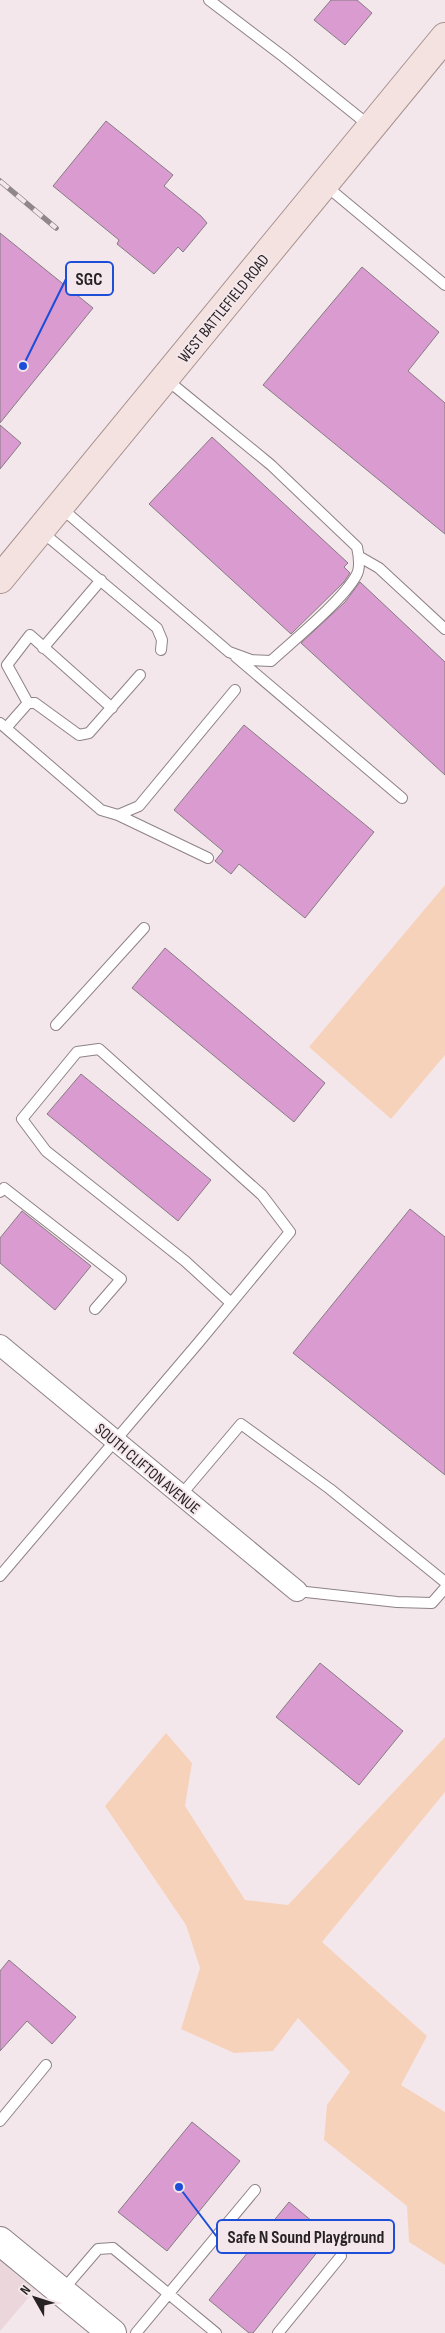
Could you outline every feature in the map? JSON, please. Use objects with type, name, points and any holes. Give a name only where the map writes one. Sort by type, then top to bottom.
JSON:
[{"type":"main road","name":"WEST BATTLEFIELD ROAD","points":[[0,579],[445,37]]},
{"type":"main road","points":[[0,2241],[112,2333]]},
{"type":"street","name":"SOUTH CLIFTON AVENUE","points":[[0,1345],[297,1591]]},
{"type":"lane","points":[[209,0],[284,57],[371,128]]},
{"type":"lane","points":[[324,185],[445,285]]},
{"type":"lane","points":[[165,378],[271,465],[357,546],[360,557],[357,575],[344,592],[271,661],[251,660],[230,652]]},
{"type":"lane","points":[[60,506],[402,798]]},
{"type":"lane","points":[[40,530],[157,628],[162,640],[161,650]]},
{"type":"lane","points":[[360,557],[379,568],[445,629]]},
{"type":"lane","points":[[44,648],[104,582]]},
{"type":"lane","points":[[28,703],[7,665],[30,635],[112,708]]},
{"type":"lane","points":[[28,703],[35,704],[79,735],[89,734],[140,676]]},
{"type":"lane","points":[[118,814],[139,806],[235,690]]},
{"type":"lane","points":[[28,703],[3,726],[101,810],[118,814],[208,858]]},
{"type":"lane","points":[[56,1024],[144,928]]},
{"type":"lane","points":[[0,1576],[290,1232],[262,1195],[99,1049],[76,1052],[22,1119],[46,1151],[185,1262],[230,1303]]},
{"type":"lane","points":[[0,1192],[4,1188],[121,1279],[95,1309]]},
{"type":"lane","points":[[181,1495],[241,1424],[330,1489],[445,1582]]},
{"type":"lane","points":[[297,1591],[397,1602],[432,1603],[445,1588]]},
{"type":"lane","points":[[0,2121],[46,2065]]},
{"type":"lane","points":[[136,2333],[255,2190]]},
{"type":"lane","points":[[61,2292],[98,2249],[113,2248],[216,2333]]},
{"type":"lane","points":[[278,2333],[341,2256]]},
{"type":"shaded area","points":[[445,885],[445,1055],[391,1119],[309,1047]]},
{"type":"shaded area","points":[[166,1733],[192,1763],[185,1806],[245,1900],[288,1905],[445,1737],[445,1792],[322,1942],[427,2036],[401,2085],[445,2112],[445,2265],[409,2242],[407,2206],[324,2140],[327,2105],[350,2072],[298,2018],[273,2051],[234,2053],[181,2029],[200,1968],[186,1925],[105,1806]]},
{"type":"shaded area","points":[[0,2261],[35,2290],[0,2331]]},
{"type":"building","points":[[331,0],[357,0],[372,13],[345,45],[314,20]]},
{"type":"building","points":[[106,121],[173,175],[164,186],[207,223],[183,252],[178,247],[154,274],[117,244],[119,240],[53,186]]},
{"type":"building","points":[[0,233],[93,308],[0,423]]},
{"type":"building","points":[[362,267],[439,332],[408,371],[445,403],[445,534],[263,385]]},
{"type":"building","points":[[0,425],[21,443],[0,469]]},
{"type":"building","points":[[212,437],[348,563],[344,567],[350,573],[344,582],[291,634],[149,504]]},
{"type":"building","points":[[360,582],[445,662],[445,775],[301,643],[345,602]]},
{"type":"building","points":[[244,725],[374,832],[305,918],[239,864],[231,874],[215,861],[223,851],[174,810]]},
{"type":"building","points":[[165,948],[325,1083],[294,1122],[132,988]]},
{"type":"building","points":[[81,1074],[211,1180],[178,1221],[47,1114]]},
{"type":"building","points":[[410,1209],[445,1237],[445,1475],[293,1353]]},
{"type":"building","points":[[22,1211],[91,1266],[55,1310],[0,1263],[0,1238]]},
{"type":"building","points":[[320,1663],[403,1731],[359,1785],[276,1717]]},
{"type":"building","points":[[9,1960],[76,2017],[52,2044],[27,2021],[0,2051],[0,1971]]},
{"type":"building","points":[[192,2122],[240,2161],[167,2251],[118,2212]]},
{"type":"building","points":[[289,2202],[330,2236],[253,2333],[249,2333],[209,2300]]},
{"type":"railway","points":[[0,181],[56,228]]},
{"type":"place","name":"SGC","points":[[23,366]]},
{"type":"place","name":"Safe N Sound Playground","points":[[179,2187]]}]
